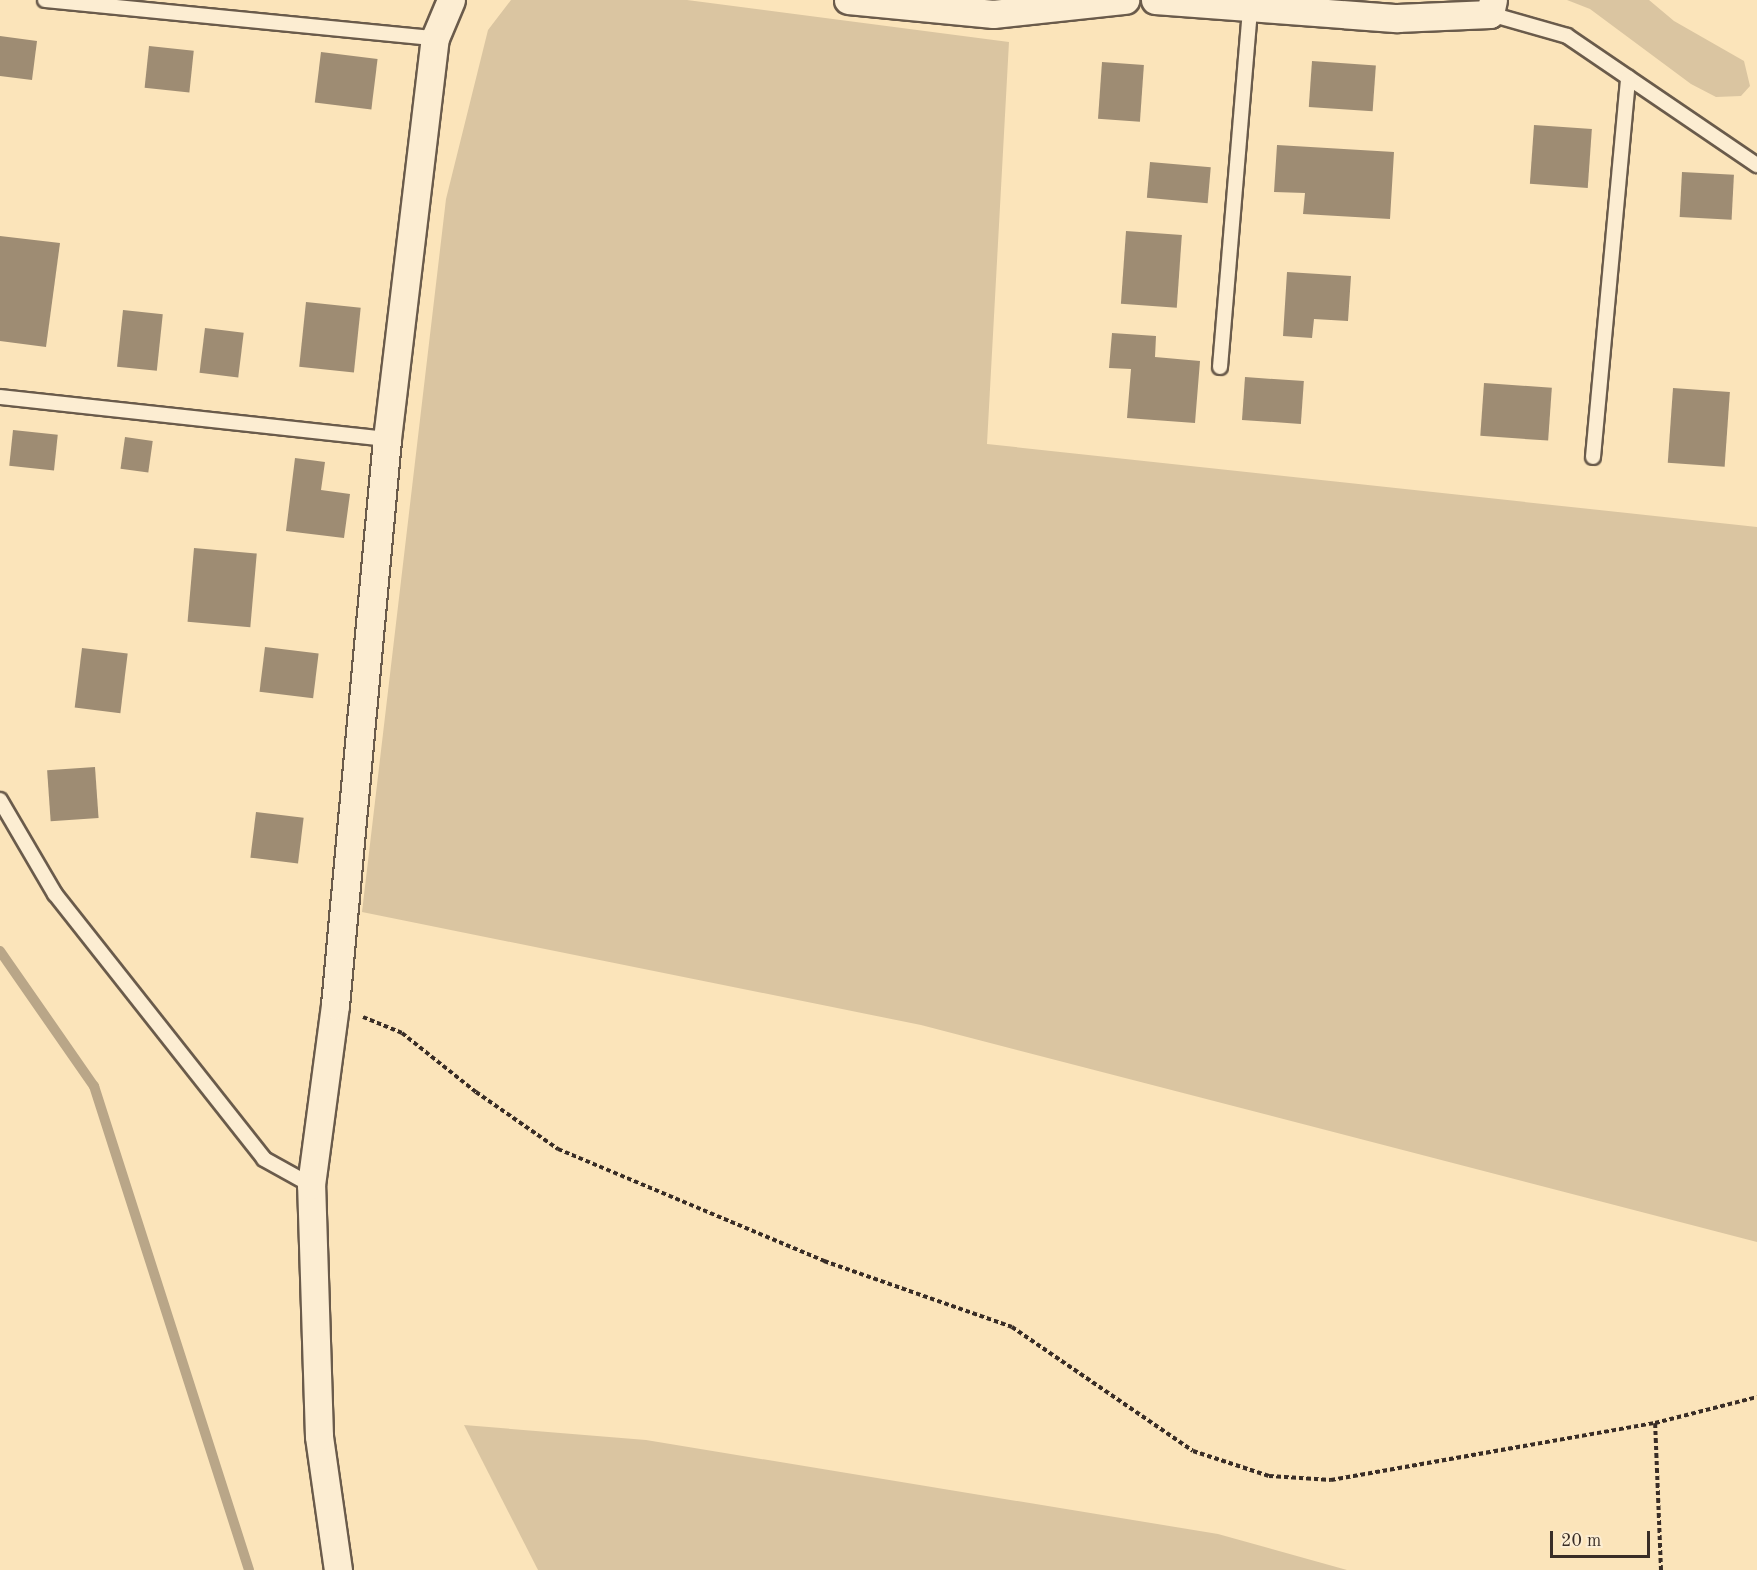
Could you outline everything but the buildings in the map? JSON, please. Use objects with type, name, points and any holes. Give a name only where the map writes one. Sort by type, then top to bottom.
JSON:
[{"type":"street","points":[[859,1],[993,14],[1125,0]]},
{"type":"street","points":[[1155,0],[1397,18],[1492,7]]},
{"type":"street","points":[[338,1570],[320,1436],[311,1185],[335,1005],[387,439],[443,13]]},
{"type":"lane","points":[[45,0],[443,13]]},
{"type":"lane","points":[[1220,368],[1250,7]]},
{"type":"lane","points":[[1492,7],[1567,36],[1757,165]]},
{"type":"lane","points":[[1593,457],[1629,78]]},
{"type":"lane","points":[[0,397],[387,439]]},
{"type":"lane","points":[[0,800],[54,894],[264,1160],[311,1185]]},
{"type":"path","points":[[335,1005],[402,1033],[476,1092],[558,1149],[824,1261],[1012,1328],[1193,1451],[1258,1472],[1331,1480],[1654,1424],[1757,1397]]},
{"type":"path","points":[[1654,1424],[1661,1570]]},
{"type":"shaded area","points":[[511,0],[687,0],[1009,42],[987,444],[1757,527],[1757,1242],[921,1025],[362,912],[446,199],[488,30]]},
{"type":"shaded area","points":[[1567,0],[1649,0],[1674,21],[1744,61],[1750,86],[1741,96],[1716,97],[1691,84],[1590,9]]},
{"type":"shaded area","points":[[464,1425],[646,1440],[1218,1534],[1347,1570],[538,1570]]},
{"type":"waterway","points":[[0,951],[94,1086],[249,1570]]}]
